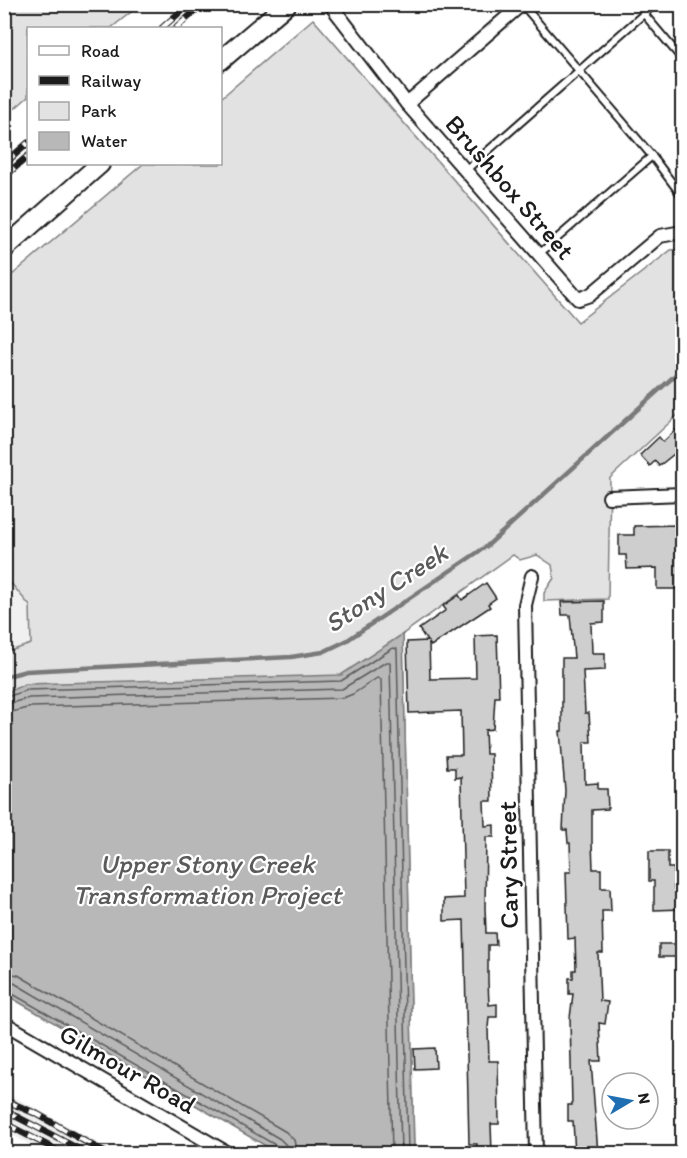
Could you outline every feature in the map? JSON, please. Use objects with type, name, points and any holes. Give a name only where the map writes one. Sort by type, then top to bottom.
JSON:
[{"type":"main road","points":[[222,59],[287,4]]},
{"type":"main road","points":[[4,249],[99,165]]},
{"type":"street","name":"Brushbox Street","points":[[330,4],[407,104],[578,299],[590,295],[660,236],[682,232]]},
{"type":"street","points":[[407,104],[522,4]]},
{"type":"street","points":[[609,497],[682,494]]},
{"type":"street","name":"Cary Street","points":[[532,576],[525,605],[536,1154]]},
{"type":"street","name":"Gilmour Road","points":[[4,1023],[229,1154]]},
{"type":"lane","points":[[522,4],[652,156],[682,196]]},
{"type":"lane","points":[[466,170],[655,4]]},
{"type":"lane","points":[[644,14],[682,59]]},
{"type":"lane","points":[[538,255],[652,156]]},
{"type":"shaded area","points":[[4,576],[30,606],[31,644],[5,653]]},
{"type":"shaded area","points":[[4,1092],[116,1153],[45,1153],[5,1131]]},
{"type":"green space","points":[[5,4],[140,4],[112,27],[27,27],[27,98],[5,117]]},
{"type":"green space","points":[[313,19],[578,322],[671,250],[682,249],[682,411],[610,478],[608,599],[544,601],[544,593],[554,578],[552,565],[537,555],[520,560],[513,555],[403,634],[414,1153],[278,1153],[5,994],[4,653],[31,644],[30,606],[5,576],[5,281],[142,165],[222,165],[222,97]]},
{"type":"water","name":"Upper Stony Creek Transformation Project","points":[[403,634],[414,1153],[278,1153],[5,994],[5,693],[25,684],[341,675]]},
{"type":"building","points":[[682,424],[682,463],[674,454],[659,466],[655,461],[650,466],[640,455],[659,437],[663,442]]},
{"type":"building","points":[[680,525],[682,589],[657,589],[657,568],[627,569],[626,555],[619,555],[619,535],[634,535],[634,526]]},
{"type":"building","points":[[486,583],[496,598],[488,604],[490,607],[431,646],[429,643],[430,679],[476,678],[475,636],[497,635],[499,697],[495,697],[493,729],[485,730],[486,754],[491,754],[492,801],[484,801],[485,826],[494,825],[494,837],[486,837],[485,908],[486,933],[495,933],[496,945],[488,945],[489,1005],[497,1004],[497,1017],[489,1017],[488,1028],[489,1061],[498,1061],[499,1124],[491,1124],[492,1154],[475,1154],[477,1144],[469,1144],[464,920],[444,921],[444,899],[464,898],[461,777],[455,778],[455,768],[447,768],[446,755],[462,755],[461,711],[409,713],[407,642],[427,641],[419,629],[446,610],[443,606],[459,595],[462,600]]},
{"type":"building","points":[[604,601],[604,622],[591,623],[592,653],[605,653],[605,670],[583,671],[585,713],[589,713],[591,742],[584,742],[585,784],[598,783],[598,789],[607,789],[608,809],[592,810],[592,842],[593,869],[601,869],[601,888],[610,888],[611,911],[602,911],[603,953],[598,953],[600,1001],[608,1002],[605,1024],[599,1023],[601,1061],[591,1061],[598,1154],[575,1154],[573,1121],[568,1121],[568,1105],[572,1105],[570,1018],[573,994],[569,994],[569,978],[573,978],[573,970],[576,970],[575,938],[568,939],[566,872],[571,872],[570,843],[568,843],[567,830],[563,830],[565,790],[560,731],[562,731],[562,658],[574,658],[570,615],[562,615],[561,602]]},
{"type":"building","points":[[649,851],[668,851],[668,868],[674,868],[674,889],[682,889],[682,909],[654,910],[654,881],[649,881]]},
{"type":"building","points":[[659,944],[682,944],[682,957],[659,957]]},
{"type":"building","points":[[435,1048],[436,1068],[415,1069],[414,1049]]},
{"type":"waterway","name":"Stony Creek","points":[[4,677],[26,671],[291,657],[323,652],[346,641],[487,546],[682,369]]},
{"type":"railway","points":[[163,27],[189,4]]},
{"type":"railway","points":[[177,27],[203,4]]},
{"type":"railway","points":[[4,164],[27,144]]},
{"type":"railway","points":[[4,177],[27,157]]},
{"type":"railway","points":[[4,1100],[37,1114],[107,1154]]},
{"type":"railway","points":[[4,1110],[88,1154]]},
{"type":"railway","points":[[4,1123],[64,1154]]}]
